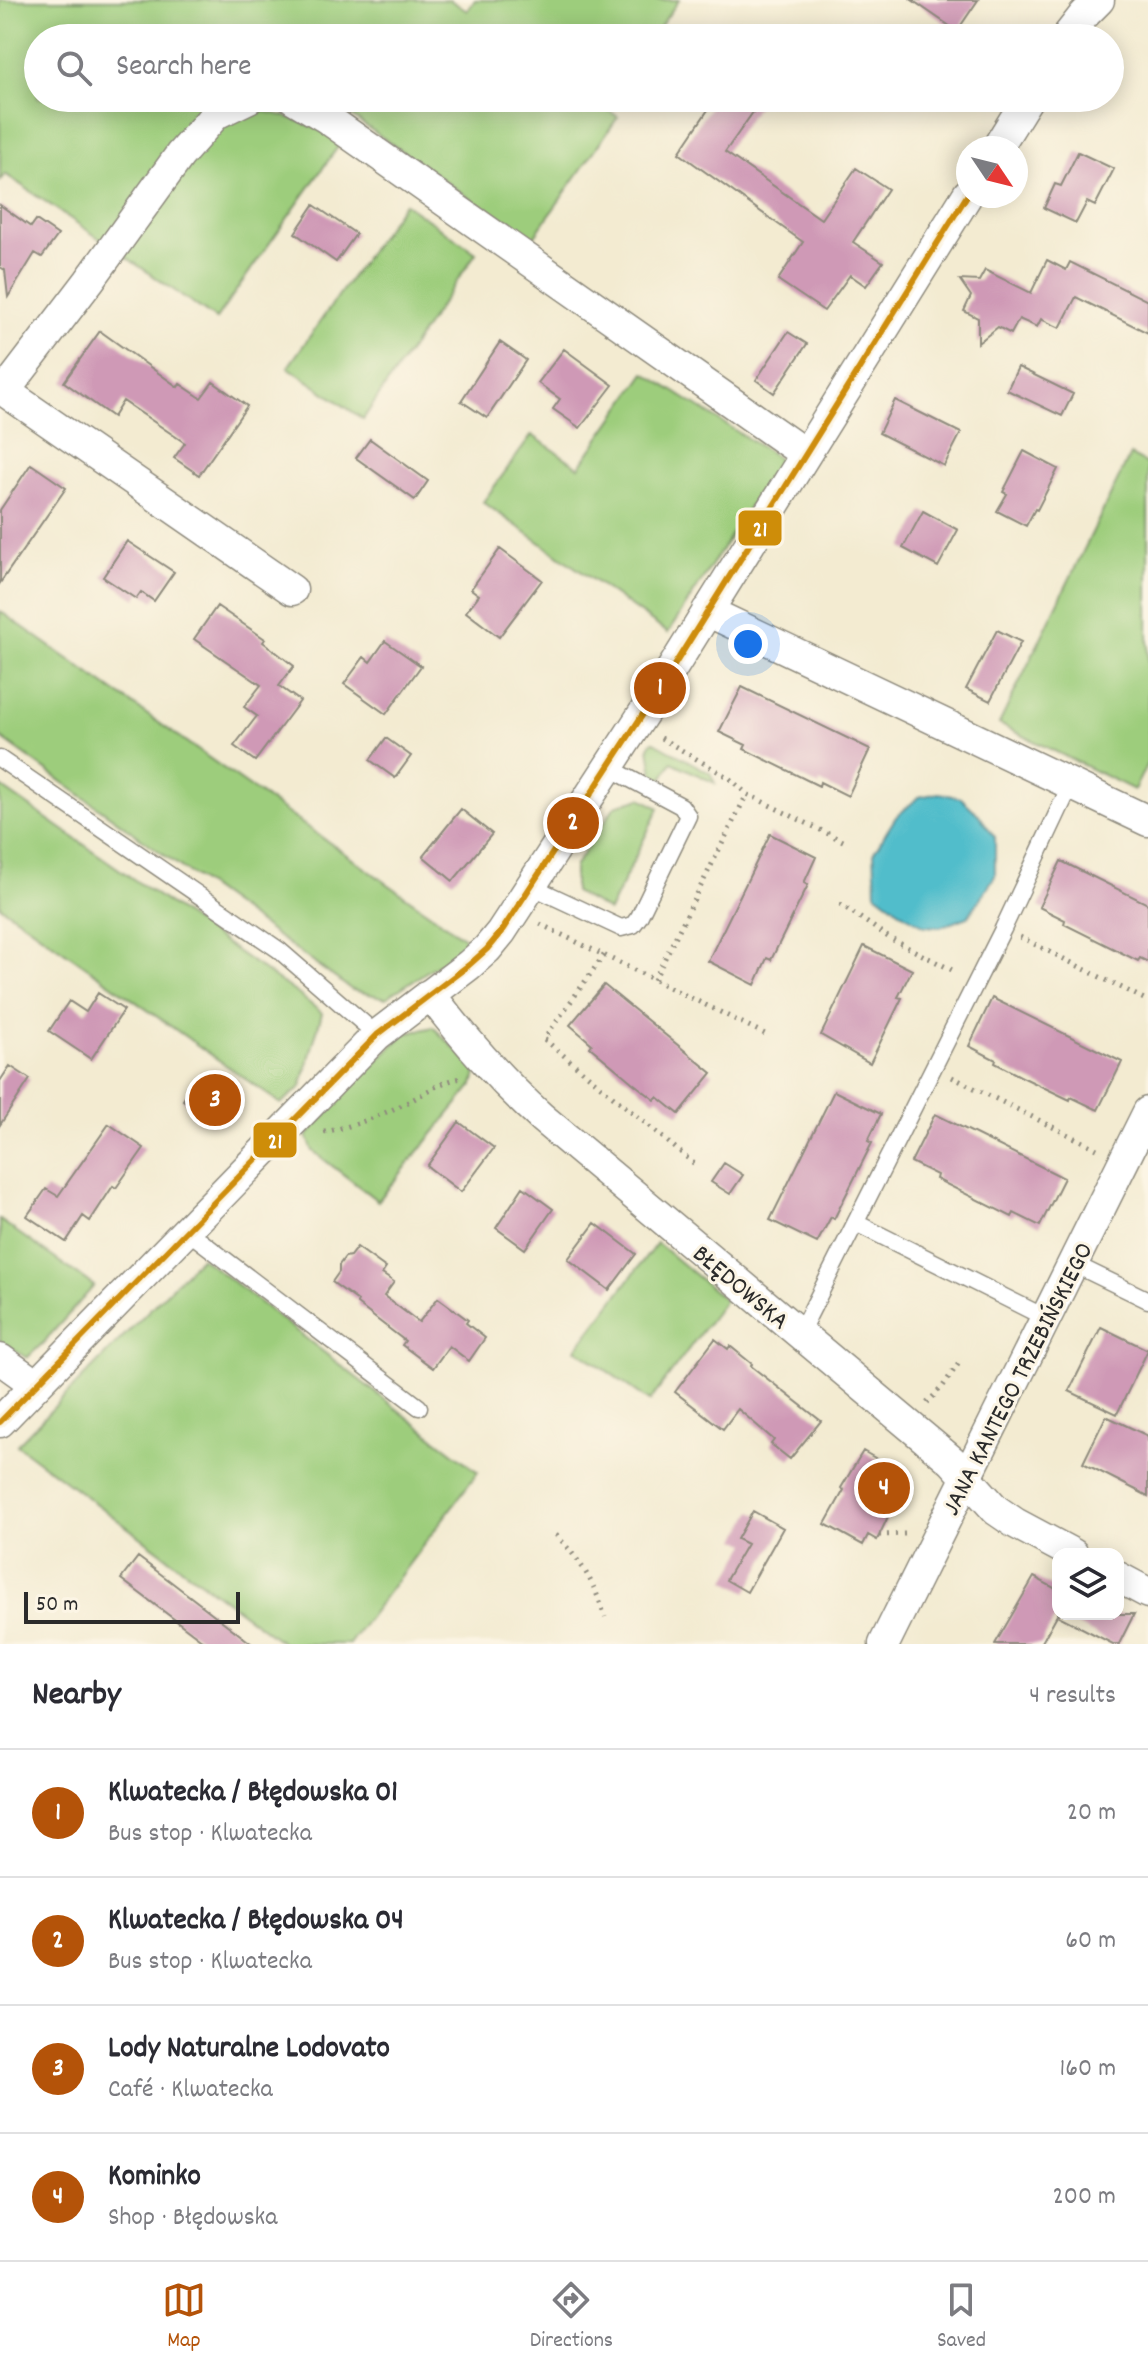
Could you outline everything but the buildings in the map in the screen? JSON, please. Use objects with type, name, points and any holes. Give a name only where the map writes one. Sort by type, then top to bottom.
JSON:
[{"type":"street","points":[[220,112],[180,155],[89,281],[2,390],[292,590]]},
{"type":"street","points":[[317,112],[805,454]]},
{"type":"street","points":[[1004,136],[1019,112]]},
{"type":"street","points":[[0,1422],[377,1035],[487,949],[608,767],[959,208]]},
{"type":"street","points":[[707,611],[1148,821]]},
{"type":"street","name":"BŁĘDOWSKA","points":[[430,994],[463,1038],[500,1079],[542,1118],[952,1461],[996,1510],[1062,1548]]},
{"type":"street","name":"JANA KANTEGO TRZEBIŃSKIEGO","points":[[884,1644],[1147,1115]]},
{"type":"street","points":[[0,1359],[35,1384]]},
{"type":"street","points":[[1124,1580],[1148,1593]]},
{"type":"lane","points":[[0,759],[279,950],[377,1035]]},
{"type":"lane","points":[[531,886],[621,928],[633,925],[639,917],[688,816],[681,806],[608,767]]},
{"type":"lane","points":[[799,1335],[1003,929],[1071,784]]},
{"type":"lane","points":[[856,1223],[1046,1318]]},
{"type":"lane","points":[[186,1230],[419,1407]]},
{"type":"lane","points":[[1074,1264],[1148,1300]]},
{"type":"path","points":[[655,734],[729,778],[747,794],[847,843]]},
{"type":"path","points":[[654,980],[747,794]]},
{"type":"path","points":[[840,904],[891,939],[976,982]]},
{"type":"path","points":[[514,912],[769,1036]]},
{"type":"path","points":[[1003,929],[1148,1001]]},
{"type":"path","points":[[604,955],[544,1039],[697,1166]]},
{"type":"path","points":[[933,1068],[1106,1154]]},
{"type":"path","points":[[275,1137],[349,1127],[379,1116],[454,1079],[500,1079]]},
{"type":"path","points":[[907,1423],[943,1386],[961,1360]]},
{"type":"path","points":[[556,1535],[586,1570],[597,1590],[605,1617]]},
{"type":"green space","points":[[0,0],[450,0],[467,11],[475,0],[679,0],[662,24],[24,24],[24,112],[206,112],[103,241],[5,174],[0,181]]},
{"type":"green space","points":[[245,112],[266,112],[286,116],[342,141],[216,319],[123,255],[203,140]]},
{"type":"green space","points":[[346,112],[611,112],[618,117],[531,241]]},
{"type":"green space","points":[[404,203],[476,253],[363,419],[288,367]]},
{"type":"green space","points":[[645,373],[780,459],[668,633],[483,502],[532,435],[579,467]]},
{"type":"green space","points":[[1130,455],[1148,464],[1148,762],[1134,790],[999,724]]},
{"type":"green space","points":[[0,611],[469,941],[386,998],[352,990],[0,737]]},
{"type":"green space","points":[[653,741],[710,773],[715,783],[672,762],[662,779],[653,775],[649,747]]},
{"type":"green space","points":[[0,786],[322,1013],[301,1087],[281,1104],[0,906]]},
{"type":"green space","points":[[641,798],[659,808],[609,911],[574,892],[574,867],[615,806]]},
{"type":"green space","points":[[433,1027],[477,1070],[473,1085],[378,1201],[313,1151],[307,1136],[404,1034]]},
{"type":"green space","points":[[0,1220],[94,1286],[27,1358],[0,1341]]},
{"type":"green space","points":[[657,1243],[725,1300],[650,1401],[576,1349]]},
{"type":"green space","points":[[201,1257],[478,1472],[349,1644],[284,1644],[17,1445]]},
{"type":"water","points":[[939,793],[961,798],[995,837],[995,876],[968,917],[940,927],[925,926],[876,893],[874,852],[896,817],[919,797]]},
{"type":"transit line","name":"21","points":[[0,1422],[377,1035],[469,965],[501,932],[660,688],[959,208]]},
{"type":"place","name":"Klwatecka / Błędowska 01","points":[[660,688]]},
{"type":"place","name":"Klwatecka / Błędowska 04","points":[[573,823]]},
{"type":"place","name":"Lody Naturalne Lodovato","points":[[215,1100]]},
{"type":"place","name":"Kominko","points":[[884,1488]]}]
